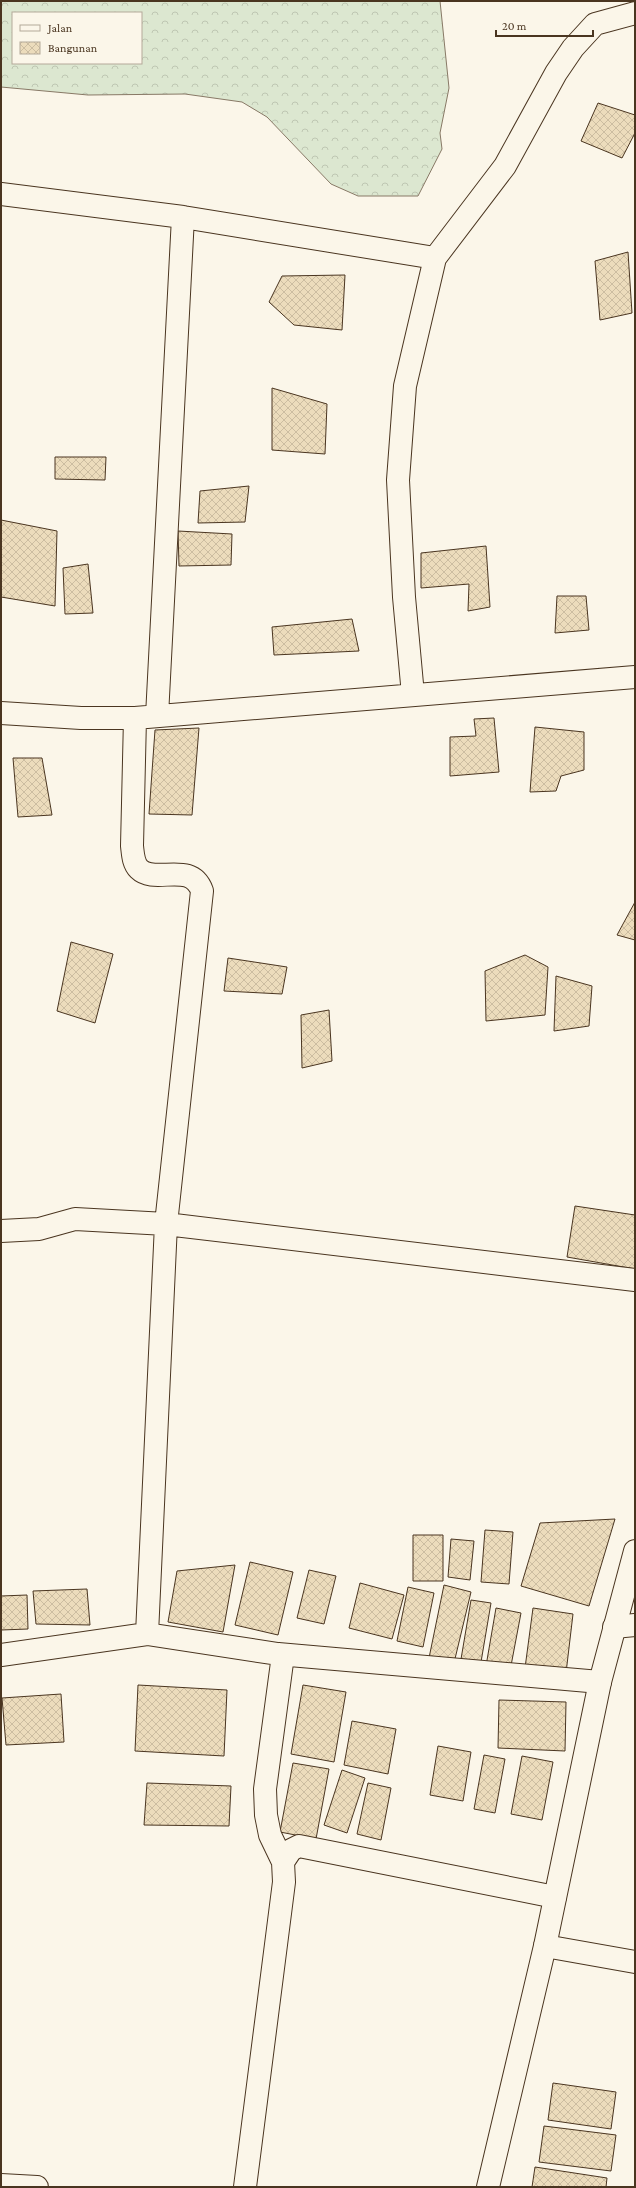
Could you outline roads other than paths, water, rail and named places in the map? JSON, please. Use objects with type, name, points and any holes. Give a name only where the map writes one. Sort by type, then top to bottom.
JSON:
[{"type":"street","points":[[413,695],[404,597],[398,480],[405,386],[435,258],[505,166],[556,72],[572,48],[595,24],[635,13]]},
{"type":"street","points":[[1,194],[183,217],[435,258]]},
{"type":"street","points":[[157,716],[183,217]]},
{"type":"street","points":[[1,713],[81,718],[135,718],[635,677]]},
{"type":"street","points":[[135,718],[132,846],[134,862],[139,870],[146,874],[182,874],[200,884],[202,891],[166,1224],[147,1634]]},
{"type":"street","points":[[1,1231],[39,1229],[75,1219],[166,1224],[635,1280]]},
{"type":"street","points":[[488,2187],[545,1946],[600,1682],[625,1626],[635,1551]]},
{"type":"street","points":[[1,1655],[147,1634],[283,1655],[600,1682]]},
{"type":"street","points":[[244,2187],[284,1882],[283,1862],[270,1835],[266,1815],[265,1789],[283,1655]]},
{"type":"street","points":[[283,1862],[291,1850],[299,1846],[555,1897]]},
{"type":"street","points":[[545,1946],[635,1962]]},
{"type":"street","points":[[1,2185],[37,2187]]}]
